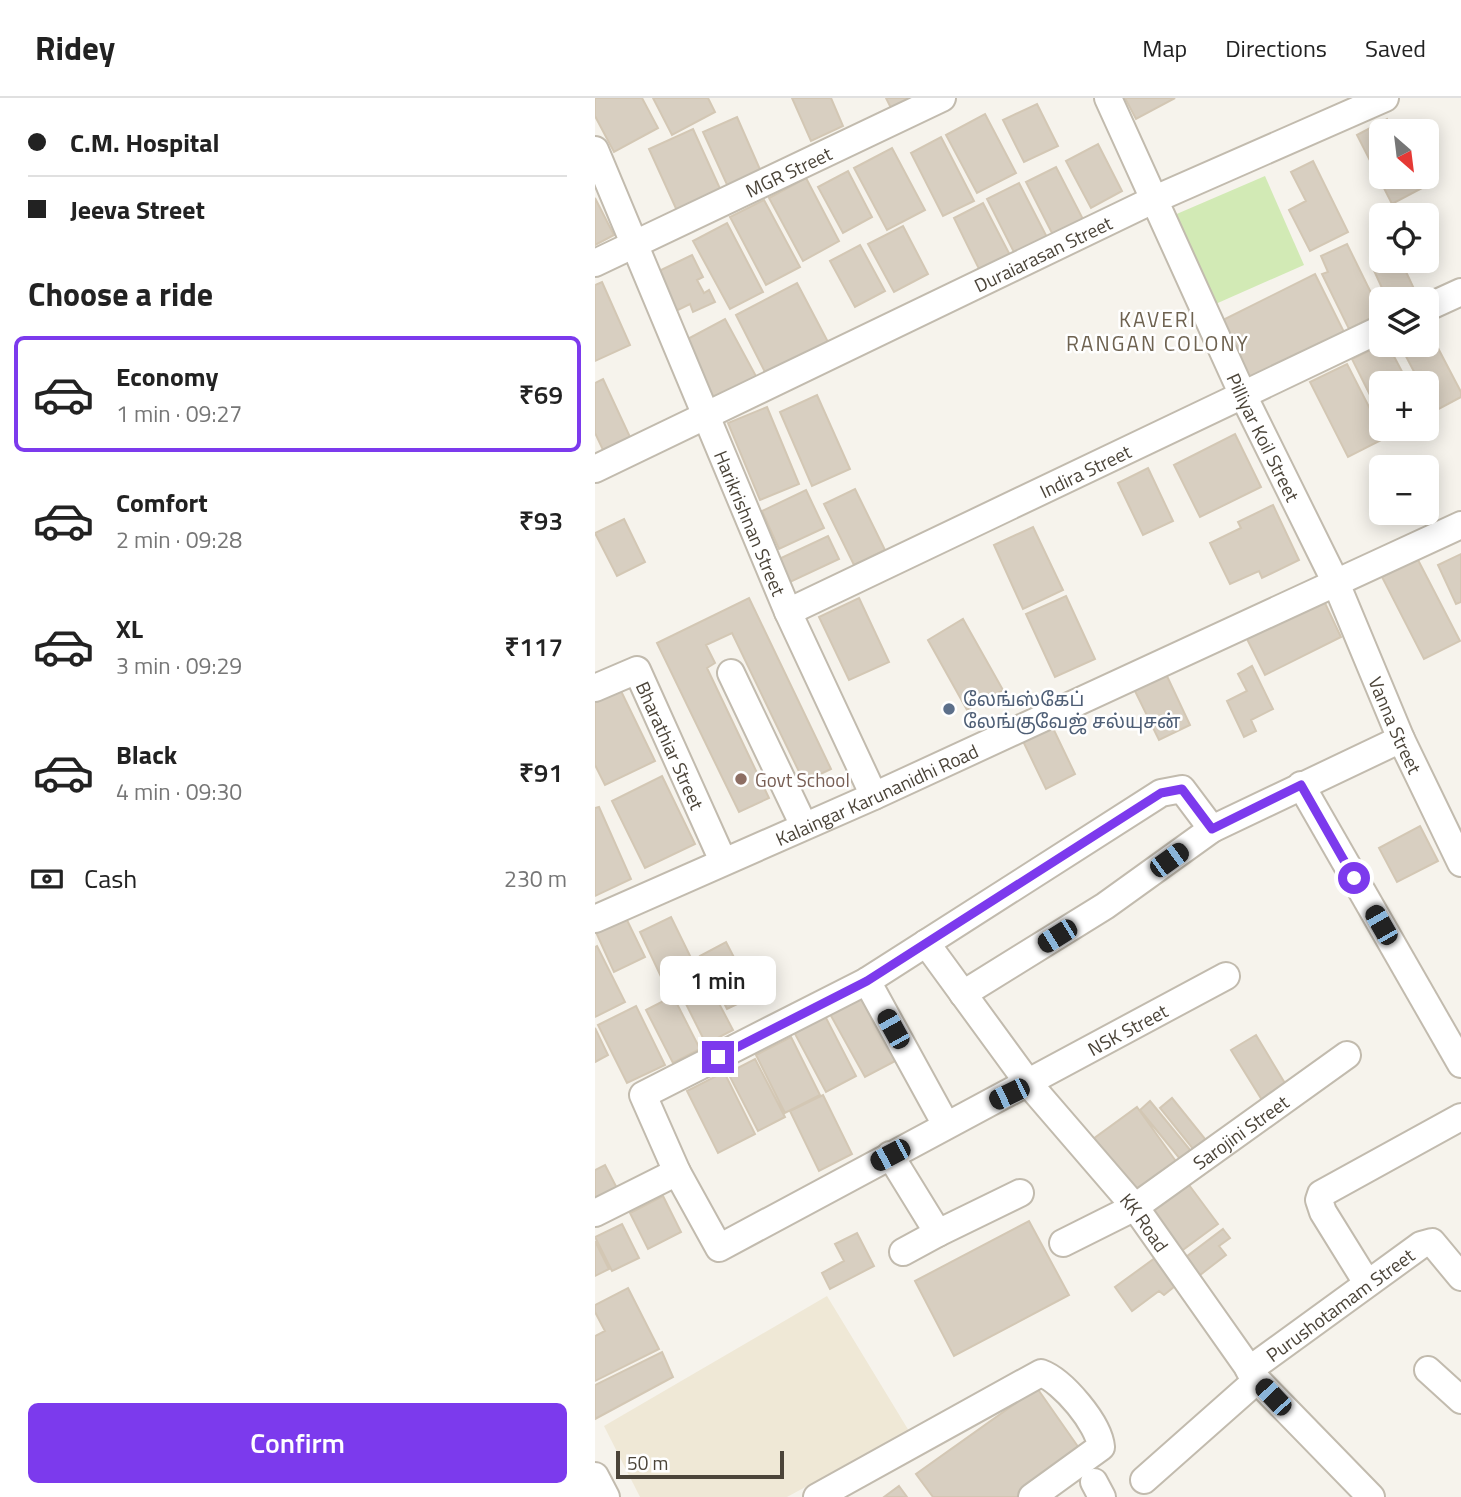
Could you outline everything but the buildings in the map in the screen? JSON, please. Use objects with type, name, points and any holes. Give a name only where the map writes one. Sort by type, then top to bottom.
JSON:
[{"type":"street","name":"MGR Street","points":[[595,263],[942,98]]},
{"type":"street","name":"Pilliyar Koil Street","points":[[1108,98],[1242,393],[1336,583]]},
{"type":"street","name":"Duraiarasan Street","points":[[595,469],[1153,200],[1385,98]]},
{"type":"street","name":"Harikrishnan Street","points":[[595,152],[787,612],[874,796]]},
{"type":"street","points":[[1439,302],[1461,292]]},
{"type":"street","name":"Indira Street","points":[[787,612],[1369,335]]},
{"type":"street","name":"Kalaingar Karunanidhi Road","points":[[595,919],[723,860],[874,796],[1461,524]]},
{"type":"street","name":"Vanna Street","points":[[1336,583],[1401,738],[1461,863]]},
{"type":"street","name":"Bharathiar Street","points":[[595,688],[637,670],[723,860]]},
{"type":"street","points":[[731,673],[804,826]]},
{"type":"street","points":[[963,994],[1105,906],[1212,829],[1401,738]]},
{"type":"street","points":[[1301,785],[1461,1064]]},
{"type":"street","points":[[595,1213],[677,1172],[643,1095],[867,981],[1161,793],[1182,789],[1212,829]]},
{"type":"street","name":"KK Road","points":[[926,943],[1029,1084],[1135,1207],[1254,1375],[1354,1492]]},
{"type":"street","name":"NSK Street","points":[[677,1172],[719,1248],[1226,976]]},
{"type":"street","points":[[867,981],[946,1125]]},
{"type":"street","name":"Sarojini Street","points":[[1063,1243],[1135,1207],[1347,1055]]},
{"type":"street","points":[[1367,1283],[1323,1212],[1319,1200],[1321,1194],[1461,1117]]},
{"type":"street","points":[[890,1155],[938,1233]]},
{"type":"street","points":[[903,1252],[1020,1193]]},
{"type":"street","name":"Purushotamam Street","points":[[1144,1480],[1254,1375],[1367,1283],[1421,1245],[1431,1242],[1461,1277]]},
{"type":"street","points":[[1428,1370],[1461,1400]]},
{"type":"street","points":[[817,1497],[1041,1373],[1056,1378],[1100,1433],[1101,1447],[1032,1497]]},
{"type":"street","points":[[595,1475],[606,1497]]},
{"type":"shaded area","points":[[827,1296],[909,1431],[787,1497],[640,1497],[604,1426]]},
{"type":"green space","points":[[1265,176],[1304,265],[1211,306],[1172,216]]},
{"type":"place","name":"லேங்ஸ்கேப் லேங்குவேஜ் சல்யுசன்","points":[[949,709]]},
{"type":"place","name":"Govt School","points":[[741,779]]},
{"type":"district","name":"KAVERI RANGAN COLONY","points":[[1158,331]]},
{"type":"route","points":[[718,1057],[867,981],[1161,793],[1182,789],[1212,829],[1301,785],[1354,878]]}]
